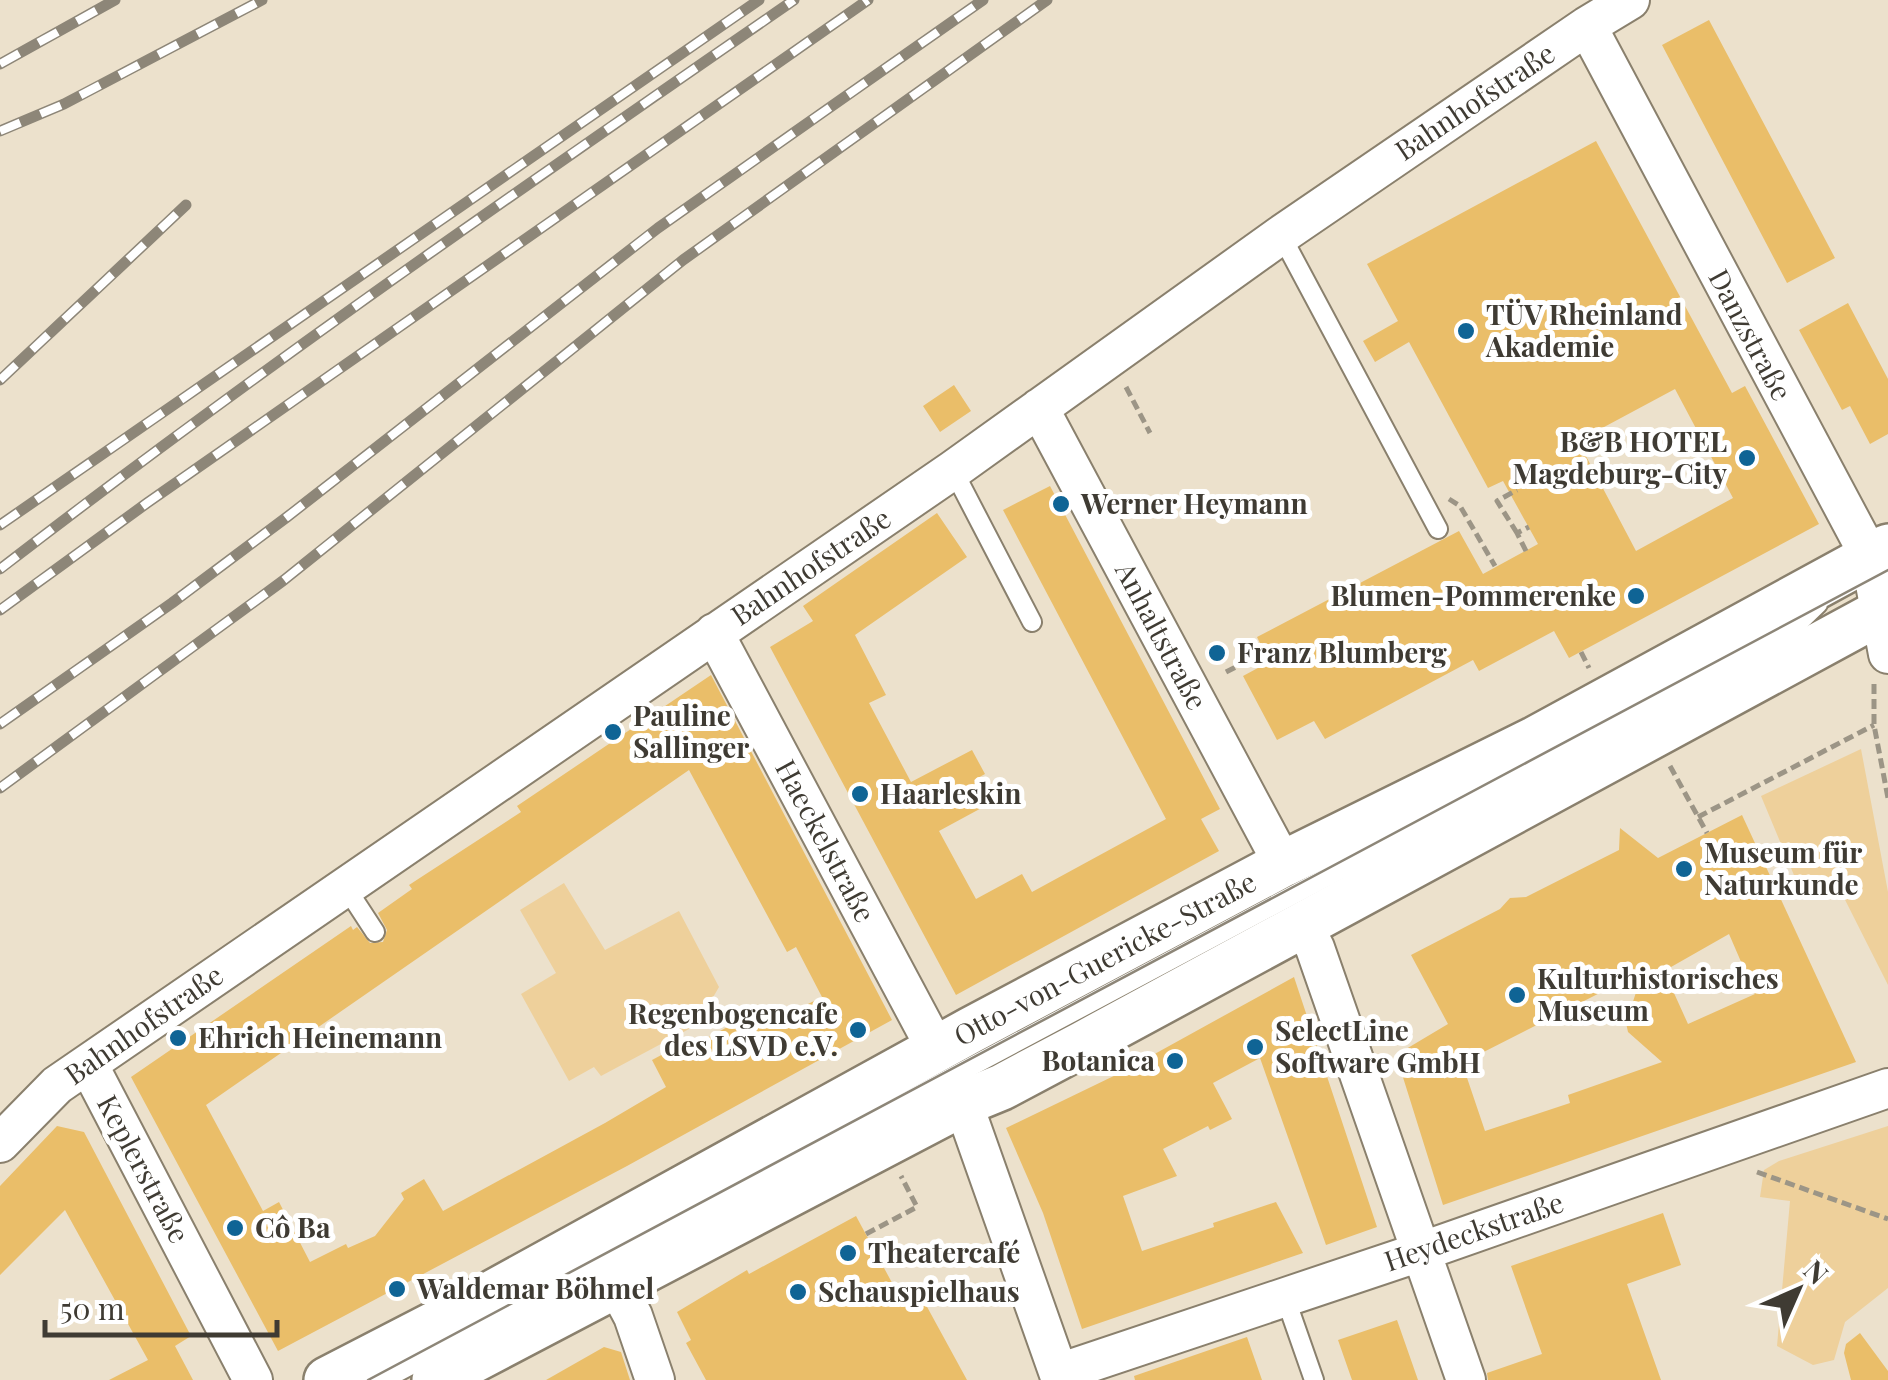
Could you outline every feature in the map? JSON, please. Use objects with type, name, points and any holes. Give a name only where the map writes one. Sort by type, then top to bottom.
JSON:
[{"type":"street","name":"Bahnhofstraße","points":[[0,1142],[57,1085],[954,470],[1281,235],[1586,26],[1630,0]]},
{"type":"street","name":"Danzstraße","points":[[1586,26],[1879,552],[1885,624]]},
{"type":"street","name":"Anhaltstraße","points":[[1039,408],[1284,864]]},
{"type":"street","name":"Otto-von-Guericke-Straße","points":[[328,1380],[454,1315],[936,1049],[1284,864],[1534,740],[1879,552]]},
{"type":"street","points":[[436,1380],[1885,624]]},
{"type":"street","name":"Haeckelstraße","points":[[714,632],[936,1049]]},
{"type":"street","points":[[1303,925],[1466,1380]]},
{"type":"street","name":"Keplerstraße","points":[[88,1064],[253,1380]]},
{"type":"street","name":"Heydeckstraße","points":[[1060,1376],[1888,1088]]},
{"type":"street","points":[[963,1103],[1060,1376]]},
{"type":"street","points":[[617,1286],[633,1316],[655,1380]]},
{"type":"lane","points":[[1281,235],[1438,530]]},
{"type":"lane","points":[[954,470],[1032,622]]},
{"type":"lane","points":[[383,1380],[1792,629],[1879,552]]},
{"type":"lane","points":[[1792,629],[1885,624]]},
{"type":"lane","points":[[344,886],[374,932]]},
{"type":"lane","points":[[1285,1297],[1314,1380]]},
{"type":"path","points":[[1110,359],[1150,432]]},
{"type":"path","points":[[1517,490],[1498,501],[1526,551]]},
{"type":"path","points":[[1516,533],[1529,527]]},
{"type":"path","points":[[1580,652],[1589,668]]},
{"type":"path","points":[[1226,672],[1255,658],[1260,667]]},
{"type":"path","points":[[1698,817],[1874,725],[1888,798]]},
{"type":"path","points":[[1666,760],[1707,833]]},
{"type":"path","points":[[1749,1169],[1888,1219]]},
{"type":"path","points":[[866,1234],[917,1207],[908,1190]]},
{"type":"shaded area","points":[[1861,749],[1888,892],[1888,985],[1834,878],[1801,892],[1761,796]]},
{"type":"shaded area","points":[[564,883],[605,950],[679,911],[719,987],[712,999],[719,1013],[601,1076],[594,1067],[569,1081],[521,994],[556,973],[520,910]]},
{"type":"shaded area","points":[[1888,1126],[1888,1288],[1845,1322],[1834,1360],[1813,1365],[1777,1346],[1790,1201],[1760,1197],[1764,1170],[1779,1161]]},
{"type":"building","points":[[1709,20],[1835,258],[1787,283],[1662,45]]},
{"type":"building","points":[[1596,141],[1732,393],[1745,386],[1819,524],[1569,658],[1554,631],[1479,671],[1473,660],[1325,739],[1314,721],[1277,740],[1243,676],[1269,662],[1257,637],[1459,531],[1483,574],[1538,544],[1503,481],[1488,488],[1409,342],[1375,362],[1363,341],[1398,321],[1367,264]],"holes":[[[1675,389],[1733,498],[1636,551],[1578,441]]]},
{"type":"building","points":[[1848,303],[1888,379],[1888,434],[1870,444],[1850,406],[1842,410],[1799,330]]},
{"type":"building","points":[[954,385],[971,411],[940,432],[923,406]]},
{"type":"building","points":[[1050,486],[1220,809],[1201,819],[1219,851],[956,995],[770,647],[813,621],[803,606],[937,513],[967,557],[855,635],[886,695],[869,703],[911,782],[972,750],[985,774],[974,780],[987,805],[939,831],[976,899],[1022,874],[1032,892],[1166,819],[1003,510]]},
{"type":"building","points":[[711,675],[892,1020],[278,1351],[131,1077],[351,926],[353,930],[357,927],[370,943],[383,942],[387,930],[378,913],[412,889],[409,885],[521,812],[517,806]],"holes":[[[689,770],[787,952],[796,947],[822,997],[764,1026],[757,1011],[696,1044],[693,1038],[652,1060],[666,1087],[605,1123],[443,1211],[424,1179],[401,1193],[404,1199],[375,1236],[348,1248],[346,1244],[310,1262],[279,1202],[263,1211],[206,1105]]]},
{"type":"building","name":"Kulturhistorisches Museum","points":[[1742,815],[1856,1062],[1443,1205],[1396,1055],[1448,1024],[1411,955],[1500,909],[1510,898],[1526,897],[1619,850],[1620,828],[1658,858]],"holes":[[[1729,934],[1755,994],[1688,1024],[1664,971]],[[1643,971],[1626,1023],[1628,1032],[1662,1062],[1568,1095],[1570,1103],[1485,1131],[1462,1063]]]},
{"type":"building","points":[[1294,977],[1377,1227],[1326,1245],[1260,1058],[1213,1083],[1232,1119],[1210,1130],[1208,1126],[1163,1149],[1177,1176],[1123,1196],[1142,1251],[1276,1202],[1303,1253],[1082,1329],[1043,1213],[1006,1128],[1122,1072]]},
{"type":"building","points":[[57,1126],[84,1132],[191,1336],[175,1346],[193,1380],[109,1380],[148,1360],[65,1210],[0,1275],[0,1186]]},
{"type":"building","points":[[1663,1213],[1681,1265],[1627,1284],[1661,1380],[1488,1380],[1487,1373],[1542,1354],[1511,1266]]},
{"type":"building","points":[[856,1216],[897,1292],[914,1283],[967,1380],[706,1380],[686,1343],[691,1340],[677,1312],[747,1270],[749,1274]]},
{"type":"building","points":[[1397,1320],[1418,1380],[1352,1380],[1338,1340]]},
{"type":"building","points":[[1860,1333],[1888,1371],[1888,1380],[1851,1380],[1844,1353],[1846,1344]]},
{"type":"building","points":[[1247,1337],[1262,1380],[1135,1380],[1134,1376]]},
{"type":"building","points":[[604,1347],[621,1352],[630,1380],[546,1380]]},
{"type":"tram line","points":[[368,1380],[1888,570]]},
{"type":"railway","points":[[0,64],[115,0]]},
{"type":"railway","points":[[0,131],[64,104],[262,0]]},
{"type":"railway","points":[[0,525],[759,0]]},
{"type":"railway","points":[[0,569],[294,350],[794,0]]},
{"type":"railway","points":[[0,610],[147,503],[868,0]]},
{"type":"railway","points":[[0,724],[287,517],[658,228],[983,0]]},
{"type":"railway","points":[[0,788],[284,580],[683,260],[1047,0]]},
{"type":"railway","points":[[0,380],[186,205]]},
{"type":"place","name":"TÜV Rheinland Akademie","points":[[1466,331]]},
{"type":"place","name":"B&B HOTEL Magdeburg-City","points":[[1747,458]]},
{"type":"place","name":"Werner Heymann","points":[[1061,504]]},
{"type":"place","name":"Blumen-Pommerenke","points":[[1636,596]]},
{"type":"place","name":"Franz Blumberg","points":[[1217,653]]},
{"type":"place","name":"Pauline Sallinger","points":[[613,732]]},
{"type":"place","name":"Haarleskin","points":[[860,794]]},
{"type":"place","name":"Museum für Naturkunde","points":[[1684,869]]},
{"type":"place","name":"Kulturhistorisches Museum","points":[[1517,995]]},
{"type":"place","name":"Regenbogencafe des LSVD e.V.","points":[[858,1030]]},
{"type":"place","name":"Ehrich Heinemann","points":[[178,1038]]},
{"type":"place","name":"SelectLine Software GmbH","points":[[1255,1047]]},
{"type":"place","name":"Botanica","points":[[1175,1061]]},
{"type":"place","name":"Cô Ba","points":[[235,1228]]},
{"type":"place","name":"Theatercafé","points":[[848,1253]]},
{"type":"place","name":"Waldemar Böhmel","points":[[397,1289]]},
{"type":"place","name":"Schauspielhaus","points":[[798,1292]]}]
